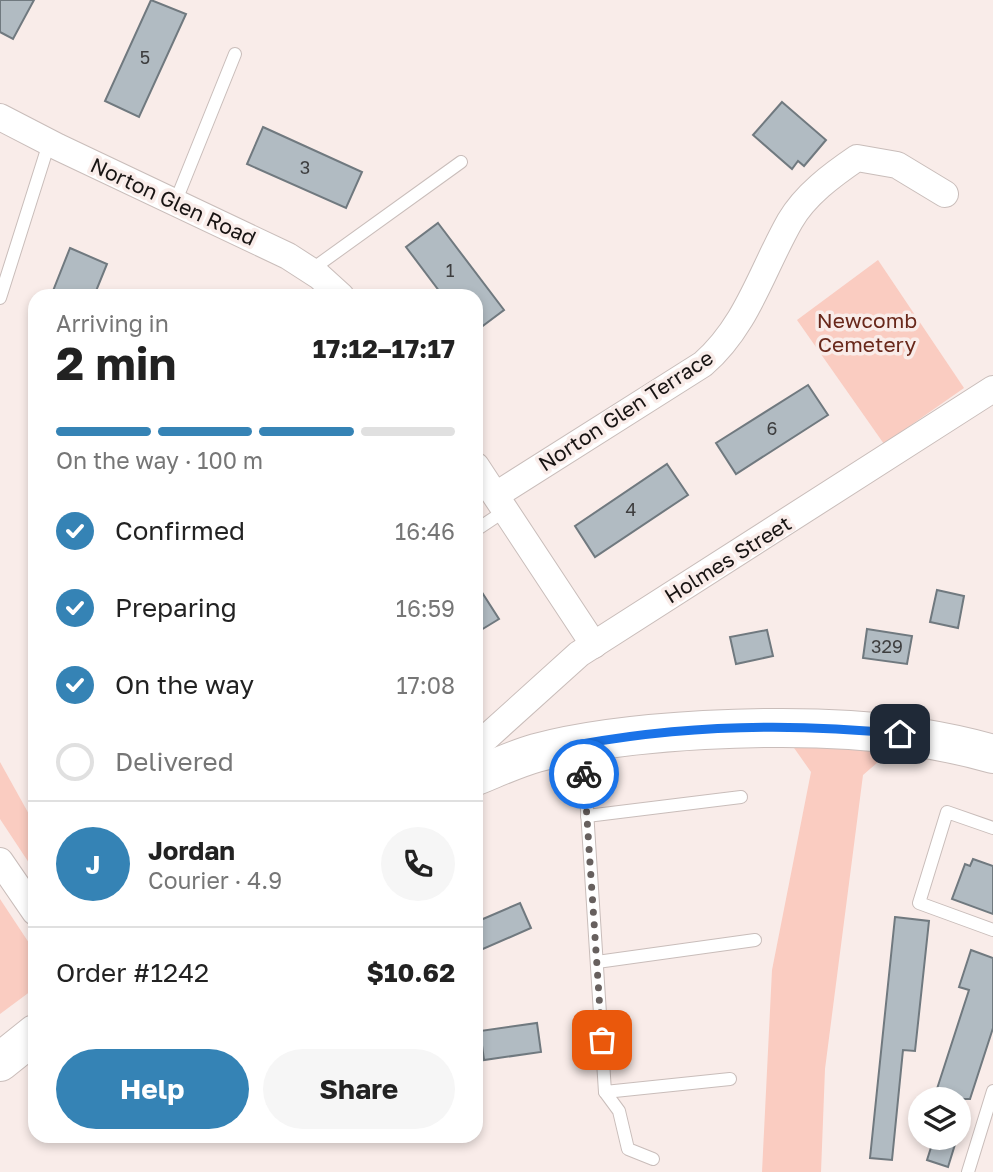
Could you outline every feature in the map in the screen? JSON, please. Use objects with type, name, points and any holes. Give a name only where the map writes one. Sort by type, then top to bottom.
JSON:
[{"type":"highway","points":[[483,773],[536,753],[625,737],[671,732],[788,727],[900,734],[993,754]]},
{"type":"highway","points":[[0,1062],[28,1040]]},
{"type":"street","name":"Norton Glen Road","points":[[0,117],[49,143],[288,256],[332,289]]},
{"type":"street","name":"Norton Glen Terrace","points":[[501,503],[719,350],[747,308],[791,219],[835,173],[857,158],[897,165],[945,194]]},
{"type":"street","name":"Holmes Street","points":[[483,740],[579,654],[993,389]]},
{"type":"street","points":[[483,476],[594,645]]},
{"type":"street","points":[[0,862],[28,902]]},
{"type":"lane","points":[[175,203],[235,54]]},
{"type":"lane","points":[[0,299],[49,143]]},
{"type":"lane","points":[[310,271],[461,162]]},
{"type":"lane","points":[[483,522],[501,503]]},
{"type":"lane","points":[[582,744],[605,1092],[619,1111],[628,1149],[653,1158]]},
{"type":"lane","points":[[587,816],[741,797]]},
{"type":"lane","points":[[993,828],[947,812],[919,903],[993,930]]},
{"type":"lane","points":[[597,962],[755,940]]},
{"type":"lane","points":[[605,1092],[730,1079]]},
{"type":"lane","points":[[968,1172],[993,1091]]},
{"type":"green space","name":"Newcomb Cemetery","points":[[878,260],[964,388],[884,444],[797,320]]},
{"type":"green space","points":[[792,745],[892,750],[863,775],[825,1069],[821,1172],[762,1172],[772,970],[811,772]]},
{"type":"green space","points":[[0,762],[28,812],[28,861],[0,819]]},
{"type":"green space","points":[[0,899],[28,941],[28,993],[0,1014]]},
{"type":"building","points":[[0,0],[34,0],[13,39],[0,32]]},
{"type":"building","points":[[151,0],[186,14],[139,117],[105,101]]},
{"type":"building","points":[[782,102],[826,140],[804,166],[798,161],[792,169],[753,135]]},
{"type":"building","points":[[263,127],[362,172],[346,208],[247,164]]},
{"type":"building","points":[[438,223],[504,310],[483,326],[483,289],[438,289],[406,247]]},
{"type":"building","points":[[70,248],[107,264],[97,289],[54,289]]},
{"type":"building","points":[[808,385],[828,415],[736,474],[716,443]]},
{"type":"building","points":[[667,464],[688,495],[595,557],[575,526]]},
{"type":"building","points":[[937,590],[964,596],[958,628],[930,622]]},
{"type":"building","points":[[483,594],[499,619],[483,629]]},
{"type":"building","points":[[867,629],[912,636],[907,664],[863,658]]},
{"type":"building","points":[[767,630],[773,656],[736,664],[730,637]]},
{"type":"building","points":[[973,859],[993,866],[993,914],[952,899],[965,864],[970,866]]},
{"type":"building","points":[[520,903],[531,928],[483,949],[483,919]]},
{"type":"building","points":[[895,917],[929,921],[915,1051],[903,1050],[892,1160],[870,1158]]},
{"type":"building","points":[[971,950],[993,958],[993,1028],[971,1096],[971,1087],[938,1087],[969,990],[959,987]]},
{"type":"building","points":[[537,1023],[541,1052],[484,1060],[483,1031]]},
{"type":"building","points":[[930,1150],[953,1150],[948,1167],[927,1160]]},
{"type":"way so far","points":[[584,774],[602,1040]]},
{"type":"route","points":[[584,774],[582,744],[625,737],[671,732],[788,727],[845,728],[900,734]]}]
